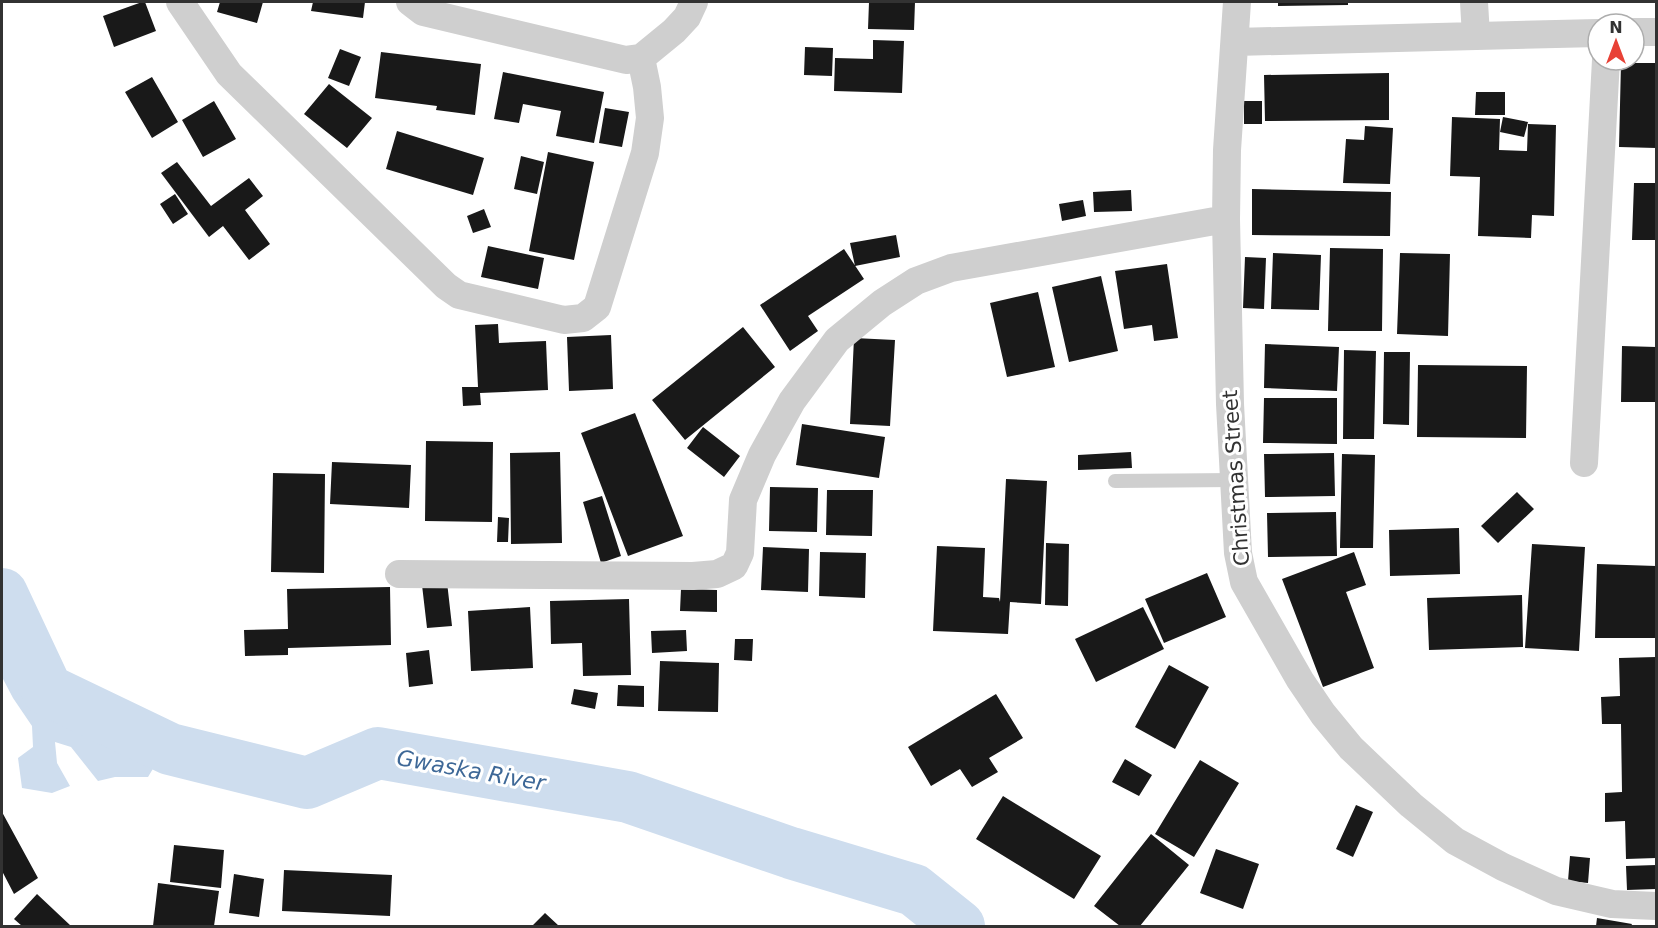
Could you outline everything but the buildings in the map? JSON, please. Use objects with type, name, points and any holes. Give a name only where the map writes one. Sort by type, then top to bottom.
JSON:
[{"type":"street","points":[[180,2],[229,74],[446,286],[459,295],[564,321],[583,318],[597,307],[645,153],[650,118],[641,58]]},
{"type":"street","points":[[410,2],[423,12],[626,60],[641,58],[674,31],[687,17],[694,2]]},
{"type":"street","name":"Christmas Street","points":[[1237,2],[1227,150],[1226,219],[1234,480],[1238,553],[1244,582],[1300,680],[1323,714],[1351,748],[1411,805],[1455,841],[1503,867],[1556,891],[1612,904],[1656,906]]},
{"type":"street","points":[[1474,2],[1476,36]]},
{"type":"street","points":[[1234,42],[1586,33]]},
{"type":"street","points":[[1584,463],[1604,72]]},
{"type":"street","points":[[399,574],[693,576],[717,574],[734,566],[740,553],[744,500],[762,455],[792,401],[837,340],[882,303],[916,281],[951,268],[1226,219]]},
{"type":"lane","points":[[1115,481],[1234,480]]},
{"type":"water","points":[[2,611],[44,699],[163,752],[148,777],[115,777],[98,781],[71,747],[55,742],[57,763],[70,786],[52,793],[22,788],[18,758],[33,747],[32,726],[2,677]]},
{"type":"waterway","name":"Gwaska River","points":[[2,594],[47,690],[170,749],[307,783],[378,753],[628,797],[791,853],[914,890],[959,926]]}]
